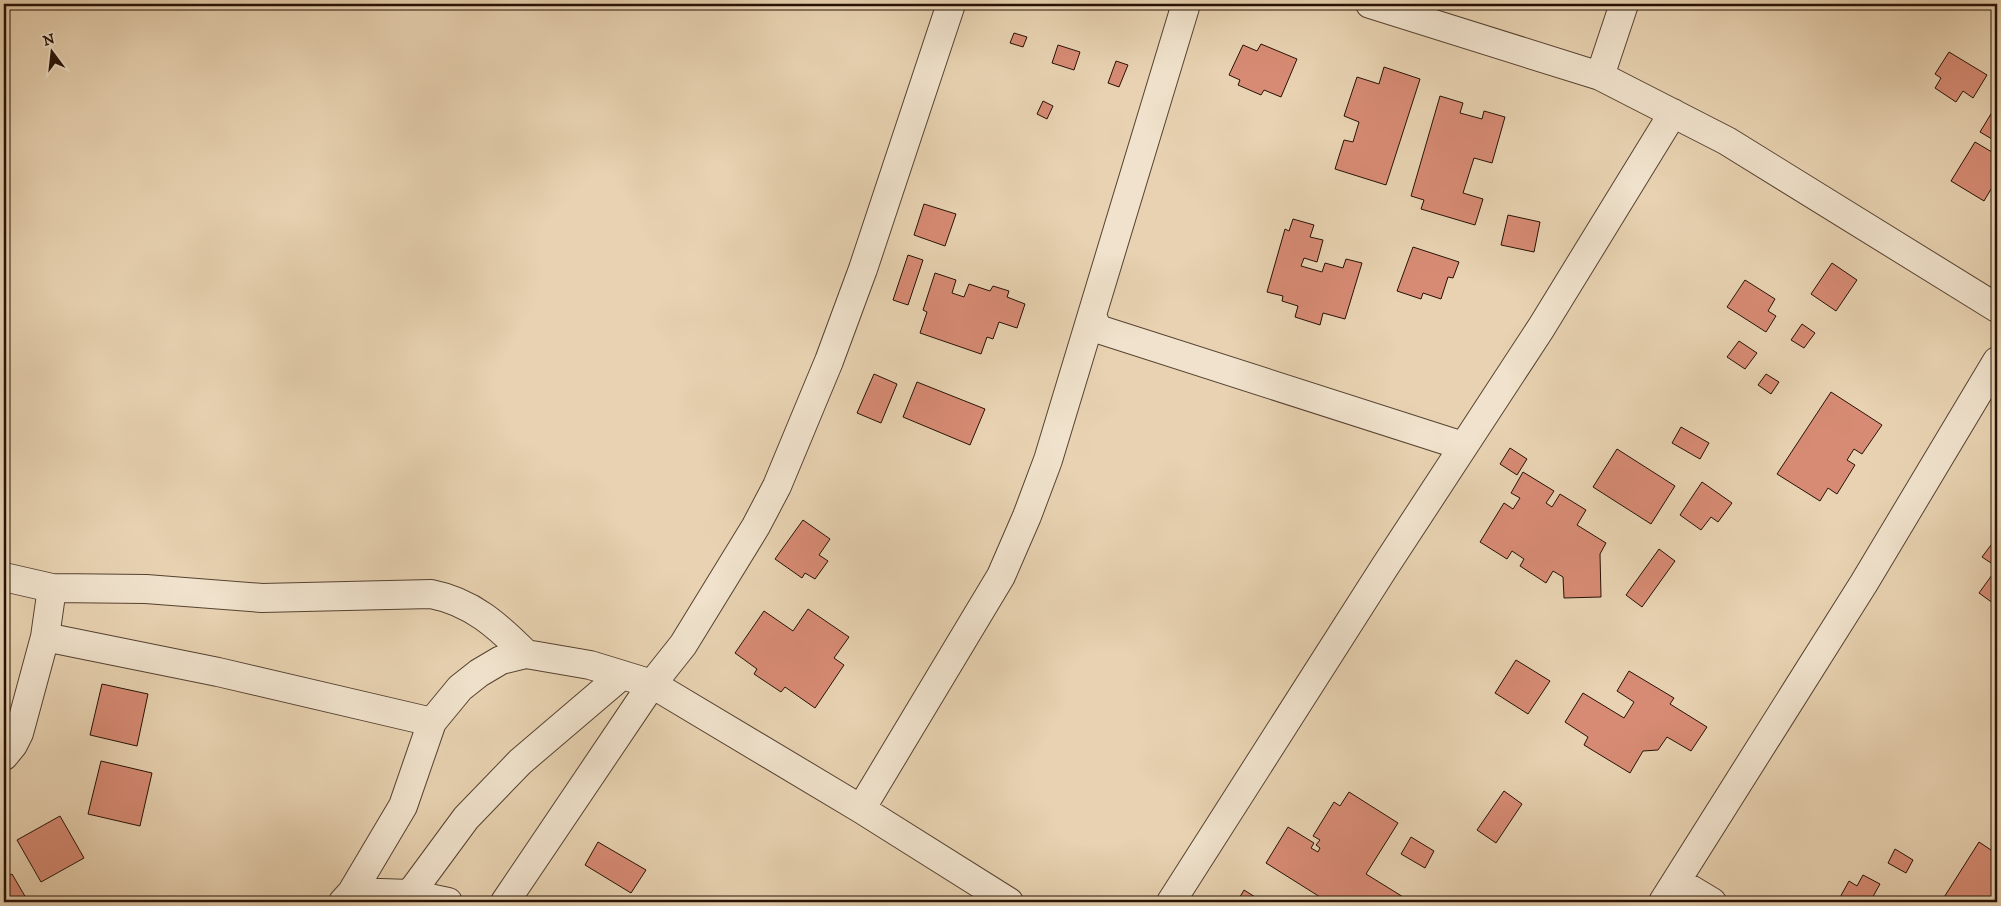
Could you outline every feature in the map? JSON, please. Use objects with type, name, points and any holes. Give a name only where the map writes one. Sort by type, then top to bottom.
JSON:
[{"type":"street","points":[[505,902],[652,684],[683,645],[756,526],[777,486],[830,361],[864,269],[951,4]]},
{"type":"street","points":[[861,809],[1001,576],[1027,516],[1048,460],[1186,4]]},
{"type":"street","points":[[1370,4],[1535,54],[1600,76],[1727,141],[1997,308]]},
{"type":"street","points":[[1600,76],[1624,4]]},
{"type":"street","points":[[1171,902],[1384,568],[1541,328],[1673,113]]},
{"type":"street","points":[[1092,316],[1098,329],[1463,446]]},
{"type":"street","points":[[1712,902],[1670,892],[1864,583],[1997,361]]},
{"type":"street","points":[[4,576],[52,588],[146,589],[262,598],[431,594],[445,597],[477,611],[498,626],[526,654]]},
{"type":"street","points":[[4,756],[13,745],[19,732],[45,637],[52,588]]},
{"type":"street","points":[[45,637],[218,672],[432,722]]},
{"type":"street","points":[[347,897],[404,806],[432,722],[460,688],[479,673],[501,660],[526,654],[571,661],[652,684],[861,809],[1009,902]]},
{"type":"street","points":[[408,898],[466,818],[514,769],[622,675]]},
{"type":"street","points":[[347,897],[408,898],[448,902]]},
{"type":"building","points":[[1014,33],[1027,37],[1023,47],[1010,43]]},
{"type":"building","points":[[1261,44],[1297,59],[1281,97],[1264,90],[1261,95],[1238,85],[1240,80],[1229,75],[1243,45],[1257,51]]},
{"type":"building","points":[[1058,45],[1080,52],[1074,70],[1052,63]]},
{"type":"building","points":[[1949,52],[1987,75],[1973,98],[1963,91],[1956,102],[1935,88],[1941,78],[1935,74]]},
{"type":"building","points":[[1116,61],[1128,65],[1119,87],[1108,83]]},
{"type":"building","points":[[1384,67],[1420,79],[1386,185],[1335,169],[1344,140],[1353,142],[1359,122],[1344,116],[1357,77],[1379,84]]},
{"type":"building","points":[[1440,96],[1463,103],[1460,113],[1482,119],[1484,111],[1505,117],[1492,163],[1474,158],[1463,193],[1483,199],[1475,225],[1421,209],[1424,200],[1411,196]]},
{"type":"building","points":[[1043,101],[1053,106],[1047,119],[1037,114]]},
{"type":"building","points":[[1997,104],[1997,142],[1980,132]]},
{"type":"building","points":[[1975,142],[1997,155],[1997,179],[1984,201],[1951,181]]},
{"type":"building","points":[[924,204],[956,214],[945,246],[914,235]]},
{"type":"building","points":[[1508,215],[1540,222],[1534,252],[1501,245]]},
{"type":"building","points":[[1293,219],[1314,225],[1310,237],[1323,240],[1317,262],[1304,258],[1301,266],[1322,272],[1325,263],[1343,268],[1346,259],[1362,263],[1345,319],[1323,313],[1320,325],[1295,317],[1298,306],[1282,301],[1283,296],[1267,292],[1285,229],[1289,231]]},
{"type":"building","points":[[1413,247],[1459,262],[1453,278],[1448,277],[1441,299],[1423,293],[1421,299],[1397,291]]},
{"type":"building","points":[[908,255],[923,260],[908,305],[893,300]]},
{"type":"building","points":[[1832,263],[1857,280],[1836,311],[1811,294]]},
{"type":"building","points":[[935,273],[956,280],[952,293],[964,297],[969,284],[990,291],[993,286],[1009,291],[1007,297],[1025,304],[1017,328],[999,322],[993,339],[987,337],[981,354],[920,333],[927,312],[923,310]]},
{"type":"building","points":[[1745,280],[1775,299],[1768,311],[1776,316],[1766,332],[1727,307]]},
{"type":"building","points":[[1802,324],[1815,333],[1804,348],[1791,340]]},
{"type":"building","points":[[1739,341],[1757,353],[1745,369],[1727,357]]},
{"type":"building","points":[[874,374],[897,384],[881,423],[857,413]]},
{"type":"building","points":[[1766,374],[1779,382],[1771,394],[1758,385]]},
{"type":"building","points":[[917,382],[985,409],[970,445],[903,417]]},
{"type":"building","points":[[1831,392],[1882,425],[1862,454],[1854,449],[1847,460],[1855,465],[1837,494],[1828,488],[1820,501],[1777,474]]},
{"type":"building","points":[[1681,427],[1709,443],[1700,459],[1672,443]]},
{"type":"building","points":[[1510,448],[1527,459],[1517,475],[1500,464]]},
{"type":"building","points":[[1617,449],[1675,486],[1651,524],[1593,487]]},
{"type":"building","points":[[1523,472],[1554,491],[1546,503],[1552,507],[1560,494],[1586,510],[1577,525],[1606,543],[1600,554],[1601,597],[1564,598],[1563,577],[1553,571],[1546,583],[1520,566],[1524,559],[1512,551],[1507,559],[1480,542],[1504,503],[1513,509],[1520,498],[1511,493]]},
{"type":"building","points":[[1702,482],[1732,503],[1718,522],[1711,517],[1701,530],[1680,515]]},
{"type":"building","points":[[803,520],[830,539],[819,555],[828,561],[815,579],[805,573],[802,578],[775,559]]},
{"type":"building","points":[[1997,537],[1997,567],[1982,557]]},
{"type":"building","points":[[1659,549],[1675,561],[1642,607],[1626,595]]},
{"type":"building","points":[[1997,568],[1997,606],[1979,593]]},
{"type":"building","points":[[808,609],[849,637],[834,658],[844,665],[815,708],[785,687],[781,692],[754,674],[757,669],[735,653],[764,611],[793,631]]},
{"type":"building","points":[[1516,660],[1550,681],[1528,714],[1495,693]]},
{"type":"building","points":[[1629,671],[1674,698],[1670,704],[1707,727],[1691,751],[1667,737],[1658,750],[1643,751],[1630,773],[1584,745],[1588,737],[1565,722],[1583,693],[1624,718],[1634,702],[1617,691]]},
{"type":"building","points":[[102,684],[148,694],[137,746],[90,735]]},
{"type":"building","points":[[101,761],[152,773],[140,826],[88,814]]},
{"type":"building","points":[[1504,791],[1522,804],[1496,843],[1477,830]]},
{"type":"building","points":[[1349,792],[1398,823],[1366,874],[1408,900],[1407,902],[1328,902],[1266,863],[1288,827],[1314,843],[1311,848],[1318,852],[1320,848],[1316,845],[1320,840],[1313,836],[1334,802],[1340,806]]},
{"type":"building","points":[[60,816],[84,858],[41,882],[17,840]]},
{"type":"building","points":[[1411,837],[1434,851],[1425,868],[1401,854]]},
{"type":"building","points":[[598,842],[646,870],[631,893],[585,865]]},
{"type":"building","points":[[1979,842],[1997,854],[1997,902],[1941,902]]},
{"type":"building","points":[[1895,849],[1913,860],[1906,873],[1888,863]]},
{"type":"building","points":[[12,874],[26,898],[19,902],[4,902],[4,878]]},
{"type":"building","points":[[1863,875],[1880,884],[1870,902],[1838,901],[1849,881],[1857,886]]},
{"type":"building","points":[[1244,890],[1263,902],[1237,902]]}]
